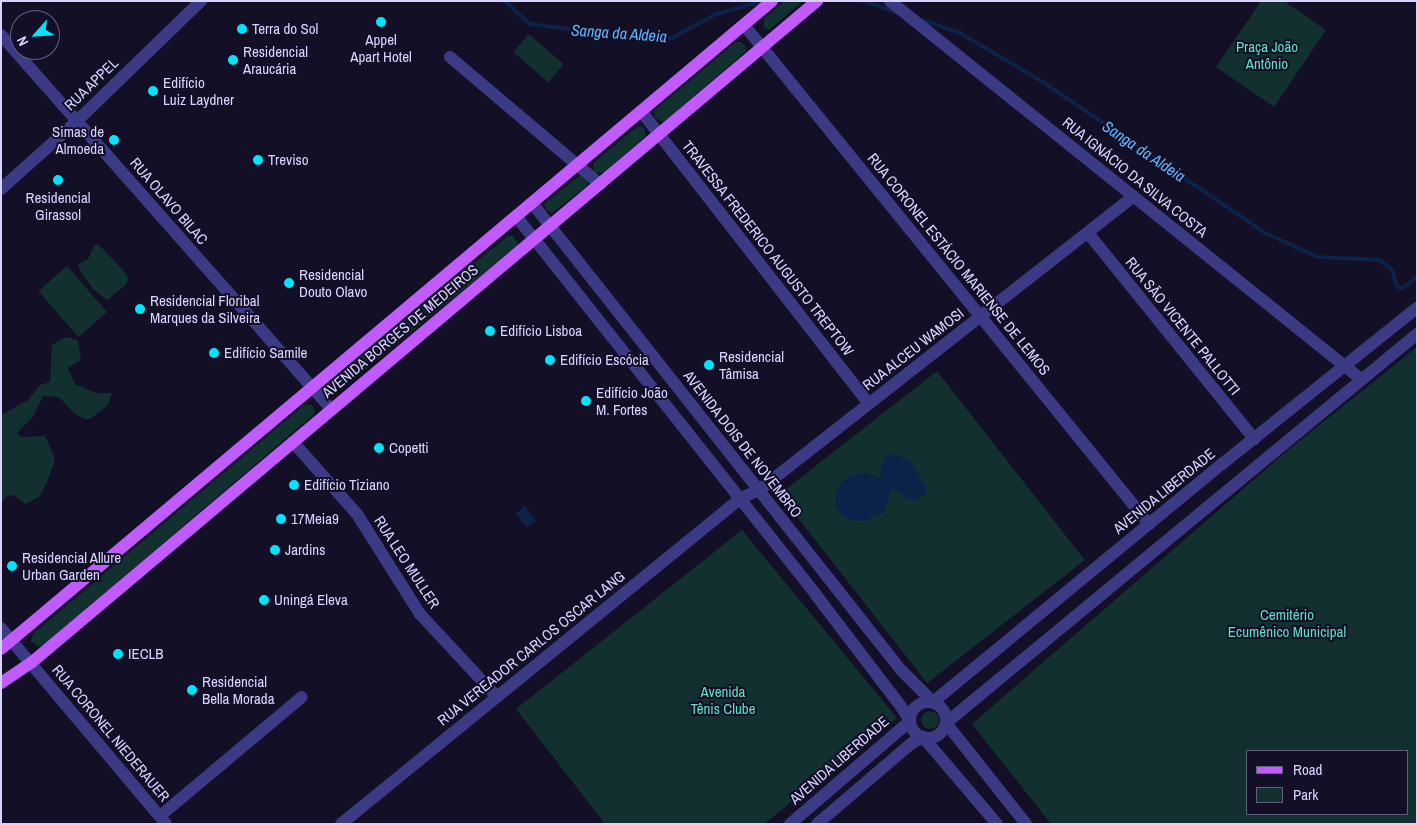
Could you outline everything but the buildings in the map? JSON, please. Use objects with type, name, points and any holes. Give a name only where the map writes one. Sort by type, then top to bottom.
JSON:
[{"type":"main road","name":"AVENIDA BORGES DE MEDEIROS","points":[[1,649],[772,1]]},
{"type":"main road","name":"AVENIDA BORGES DE MEDEIROS","points":[[1,683],[31,663],[817,1]]},
{"type":"street","name":"RUA APPEL","points":[[1,189],[77,121],[201,1]]},
{"type":"street","name":"RUA IGNÁCIO DA SILVA COSTA","points":[[890,1],[1360,379]]},
{"type":"street","name":"RUA CORONEL ESTÁCIO MARIENSE DE LEMOS","points":[[744,24],[1149,524]]},
{"type":"street","name":"RUA OLAVO BILAC","points":[[1,36],[332,410]]},
{"type":"street","points":[[450,57],[600,184]]},
{"type":"street","name":"TRAVESSA FREDERICO AUGUSTO TREPTOW","points":[[641,111],[869,404]]},
{"type":"street","name":"RUA ALCEU WAMOSI","points":[[741,498],[759,490],[1133,197]]},
{"type":"street","name":"AVENIDA DOIS DE NOVEMBRO","points":[[532,203],[901,670],[933,702]]},
{"type":"street","points":[[516,216],[741,498],[902,708],[914,732],[923,737],[997,824]]},
{"type":"street","name":"RUA SÃO VICENTE PALLOTTI","points":[[1088,233],[1254,440]]},
{"type":"street","name":"AVENIDA LIBERDADE","points":[[933,702],[1149,524],[1417,308]]},
{"type":"street","points":[[817,824],[912,743],[923,737],[938,735],[946,723],[1360,379],[1417,334]]},
{"type":"street","name":"RUA LEO MULLER","points":[[293,442],[357,514],[420,614],[497,697]]},
{"type":"street","name":"RUA VEREADOR CARLOS OSCAR LANG","points":[[341,824],[741,498]]},
{"type":"street","points":[[1,628],[12,641]]},
{"type":"street","name":"RUA CORONEL NIEDERAUER","points":[[12,641],[163,820]]},
{"type":"street","points":[[163,820],[302,697]]},
{"type":"street","points":[[910,721],[911,712],[916,705],[924,702],[933,702],[944,710],[946,723],[1026,824]]},
{"type":"street","name":"AVENIDA LIBERDADE","points":[[790,824],[910,721]]},
{"type":"green space","points":[[785,1],[803,1],[769,30],[763,27],[764,19]]},
{"type":"green space","name":"Praça João Antônio","points":[[1261,1],[1284,1],[1326,30],[1274,107],[1216,67]]},
{"type":"green space","points":[[529,34],[564,64],[548,82],[513,52]]},
{"type":"green space","points":[[736,42],[741,42],[745,45],[745,52],[664,122],[655,118],[654,111]]},
{"type":"green space","points":[[638,126],[644,127],[646,136],[603,173],[594,172],[593,163]]},
{"type":"green space","points":[[583,175],[588,182],[587,186],[552,213],[546,210],[544,204],[579,176]]},
{"type":"green space","points":[[508,236],[513,236],[518,243],[515,248],[341,389],[335,391],[329,385],[330,378]]},
{"type":"green space","points":[[98,244],[125,272],[128,278],[126,285],[107,300],[93,289],[78,267],[79,264],[88,259],[94,246]]},
{"type":"green space","points":[[67,266],[107,312],[78,337],[38,291]]},
{"type":"green space","points":[[66,337],[78,340],[81,360],[68,368],[75,384],[96,393],[112,393],[108,405],[90,419],[85,419],[75,414],[59,397],[43,396],[33,417],[17,433],[22,437],[44,436],[47,440],[55,459],[47,482],[40,496],[26,504],[13,495],[7,496],[1,504],[1,415],[28,400],[40,385],[50,382],[52,345]]},
{"type":"green space","name":"Cemitério Ecumênico Municipal","points":[[1417,347],[1417,824],[1051,824],[972,724],[1288,450]]},
{"type":"green space","points":[[937,371],[1085,560],[927,683],[779,494]]},
{"type":"green space","points":[[311,404],[315,411],[312,416],[44,645],[38,647],[31,641],[33,634],[303,406]]},
{"type":"green space","name":"Avenida Tênis Clube","points":[[742,530],[897,718],[764,824],[605,824],[516,709]]},
{"type":"green space","points":[[930,711],[936,714],[939,720],[936,726],[930,729],[924,726],[921,720],[924,714]]},
{"type":"water","points":[[887,453],[910,460],[927,490],[924,495],[916,499],[908,499],[892,488],[884,512],[864,521],[848,520],[840,513],[835,504],[836,491],[843,481],[852,475],[867,473],[881,478],[881,467]]},
{"type":"water","points":[[525,506],[536,520],[527,528],[516,513]]},
{"type":"waterway","name":"Sanga da Aldeia","points":[[505,1],[530,24],[614,35],[672,38],[716,14],[764,1]]},
{"type":"waterway","name":"Sanga da Aldeia","points":[[863,1],[896,12]]},
{"type":"waterway","name":"Sanga da Aldeia","points":[[922,20],[960,33],[1043,82],[1265,233],[1318,257],[1380,260],[1392,270],[1397,286],[1400,288],[1403,288],[1417,277]]},
{"type":"place","name":"Appel Apart Hotel","points":[[381,22]]},
{"type":"place","name":"Terra do Sol","points":[[242,29]]},
{"type":"place","name":"Residencial Araucária","points":[[233,60]]},
{"type":"place","name":"Edifício Luiz Laydner","points":[[153,91]]},
{"type":"place","name":"Simas de Almoeda","points":[[114,140]]},
{"type":"place","name":"Treviso","points":[[258,160]]},
{"type":"place","name":"Residencial Girassol","points":[[58,180]]},
{"type":"place","name":"Residencial Douto Olavo","points":[[289,283]]},
{"type":"place","name":"Residencial Floribal Marques da Silveira","points":[[140,309]]},
{"type":"place","name":"Edifício Lisboa","points":[[490,331]]},
{"type":"place","name":"Edifício Samile","points":[[214,353]]},
{"type":"place","name":"Edifício Escócia","points":[[550,360]]},
{"type":"place","name":"Residencial Tâmisa","points":[[709,365]]},
{"type":"place","name":"Edifício João M. Fortes","points":[[586,401]]},
{"type":"place","name":"Copetti","points":[[379,448]]},
{"type":"place","name":"Edifício Tiziano","points":[[294,485]]},
{"type":"place","name":"17Meia9","points":[[281,519]]},
{"type":"place","name":"Jardins","points":[[275,550]]},
{"type":"place","name":"Residencial Allure Urban Garden","points":[[12,566]]},
{"type":"place","name":"Uningá Eleva","points":[[264,600]]},
{"type":"place","name":"IECLB","points":[[118,654]]},
{"type":"place","name":"Residencial Bella Morada","points":[[192,690]]}]
